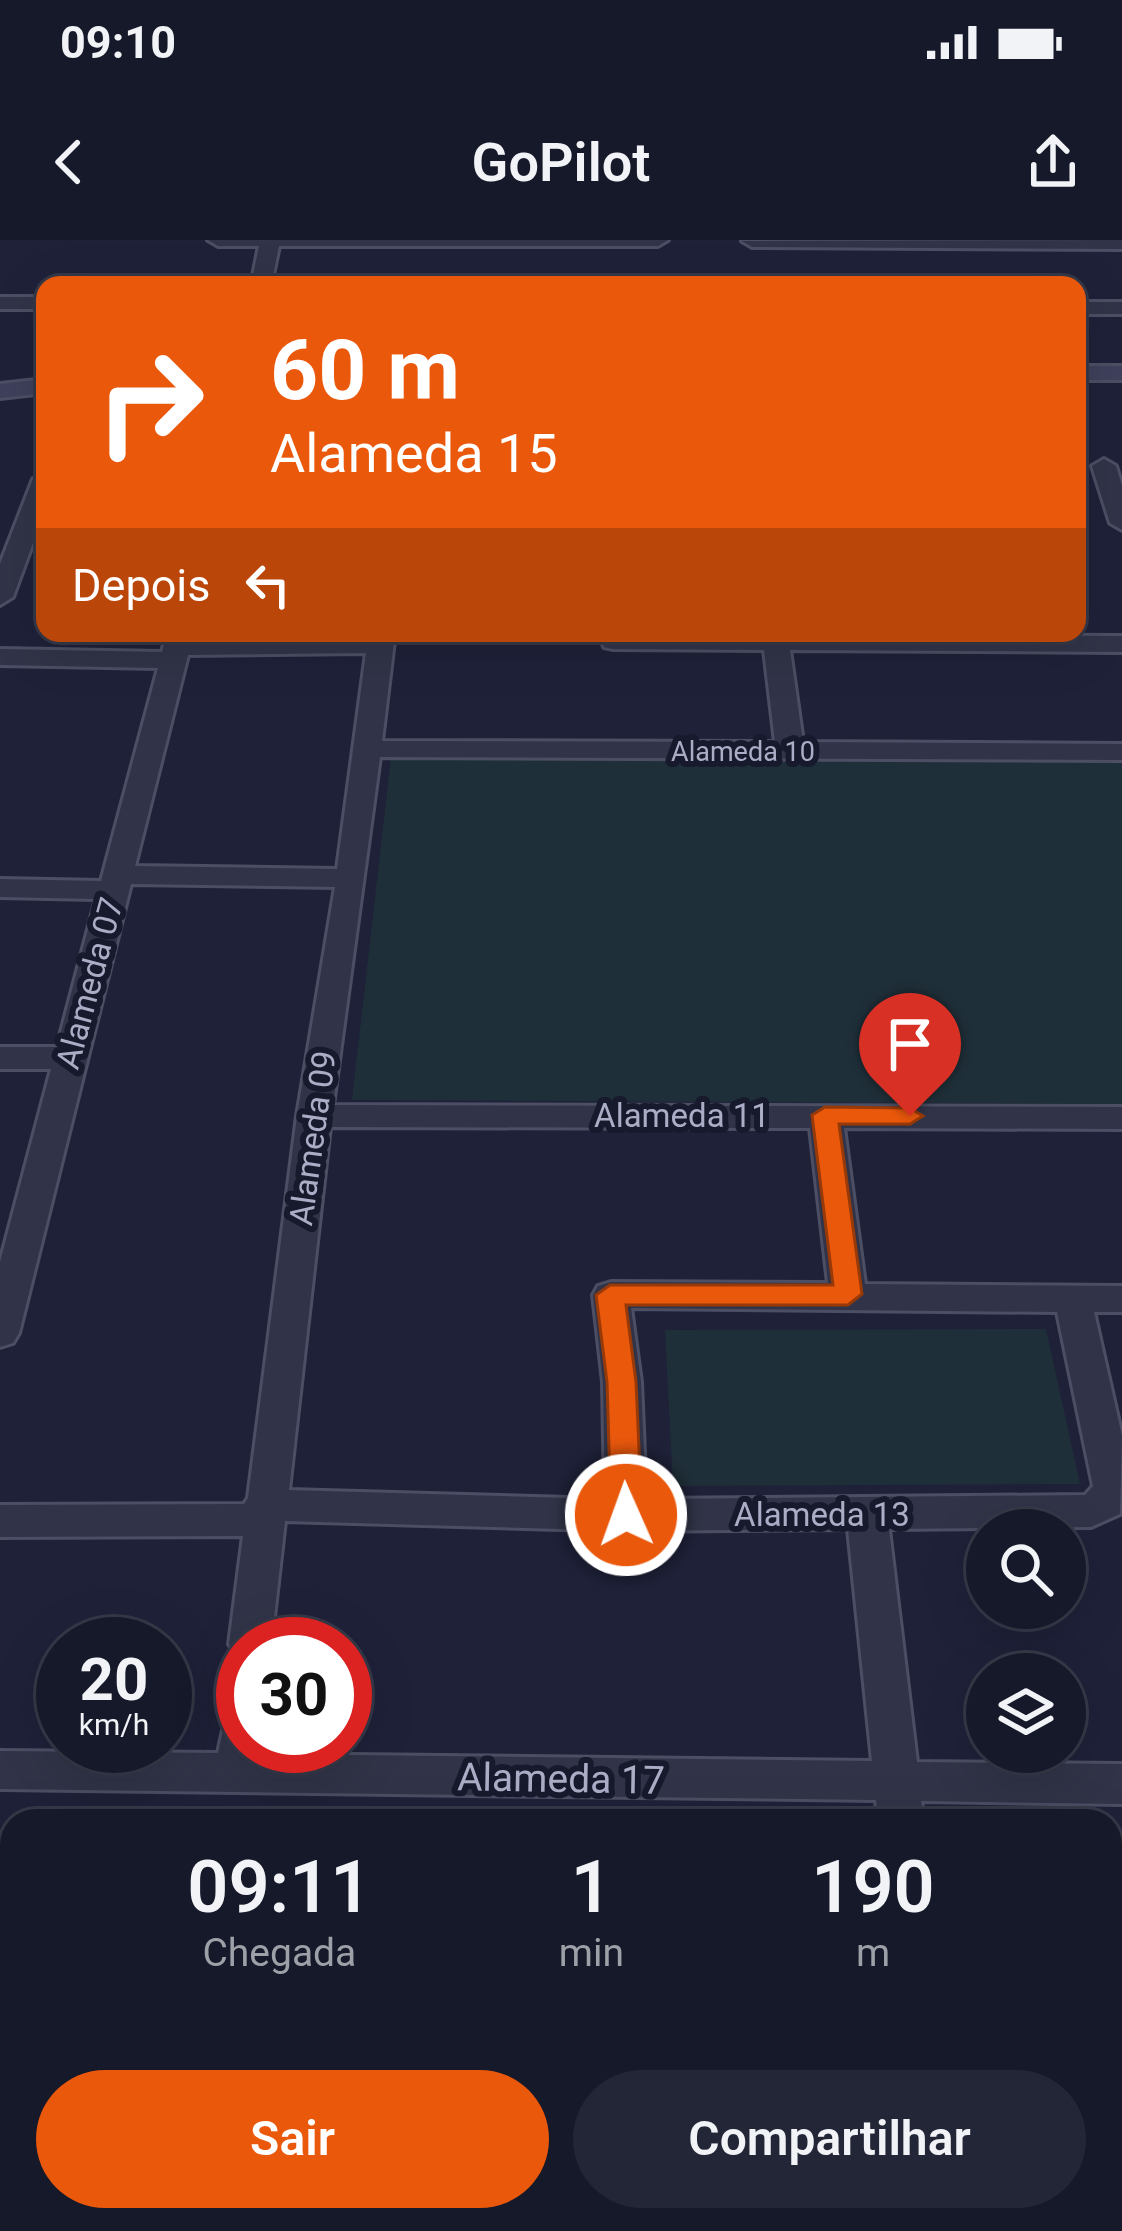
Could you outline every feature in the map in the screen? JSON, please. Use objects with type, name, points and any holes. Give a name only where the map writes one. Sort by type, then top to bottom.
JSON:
[{"type":"street","points":[[218,240],[658,240]]},
{"type":"street","points":[[263,276],[270,240]]},
{"type":"street","points":[[752,241],[1122,243]]},
{"type":"street","points":[[0,303],[36,303]]},
{"type":"street","points":[[1086,308],[1122,308]]},
{"type":"street","points":[[0,368],[36,368]]},
{"type":"street","points":[[1086,373],[1122,374]]},
{"type":"street","points":[[0,391],[36,387]]},
{"type":"street","points":[[1086,389],[1122,389]]},
{"type":"street","points":[[1113,466],[1122,524]]},
{"type":"street","points":[[0,597],[36,503]]},
{"type":"street","points":[[0,657],[304,642]]},
{"type":"street","name":"Alameda 09","points":[[253,1617],[314,1116],[381,642]]},
{"type":"street","points":[[776,642],[790,752]]},
{"type":"street","points":[[1060,642],[1122,644]]},
{"type":"street","name":"Alameda 07","points":[[0,1333],[176,647]]},
{"type":"street","name":"Alameda 10","points":[[364,749],[1122,752]]},
{"type":"street","points":[[0,888],[351,878]]},
{"type":"street","points":[[0,1058],[68,1058]]},
{"type":"street","points":[[825,1115],[848,1294]]},
{"type":"street","name":"Alameda 11","points":[[314,1116],[1122,1118]]},
{"type":"street","points":[[626,1515],[622,1382],[610,1295],[1122,1299]]},
{"type":"street","name":"Alameda 13","points":[[0,1521],[263,1512],[1091,1511],[1106,1503],[1113,1486],[1073,1299]]},
{"type":"street","points":[[867,1513],[899,1801]]},
{"type":"street","name":"Alameda 17","points":[[0,1770],[899,1801],[1122,1784]]},
{"type":"shaded area","points":[[391,757],[1122,760],[1122,1104],[352,1100]]},
{"type":"shaded area","points":[[1046,1329],[1080,1484],[673,1486],[665,1330]]},
{"type":"route","points":[[626,1515],[622,1382],[610,1295],[848,1294],[825,1115],[910,1116]]}]
